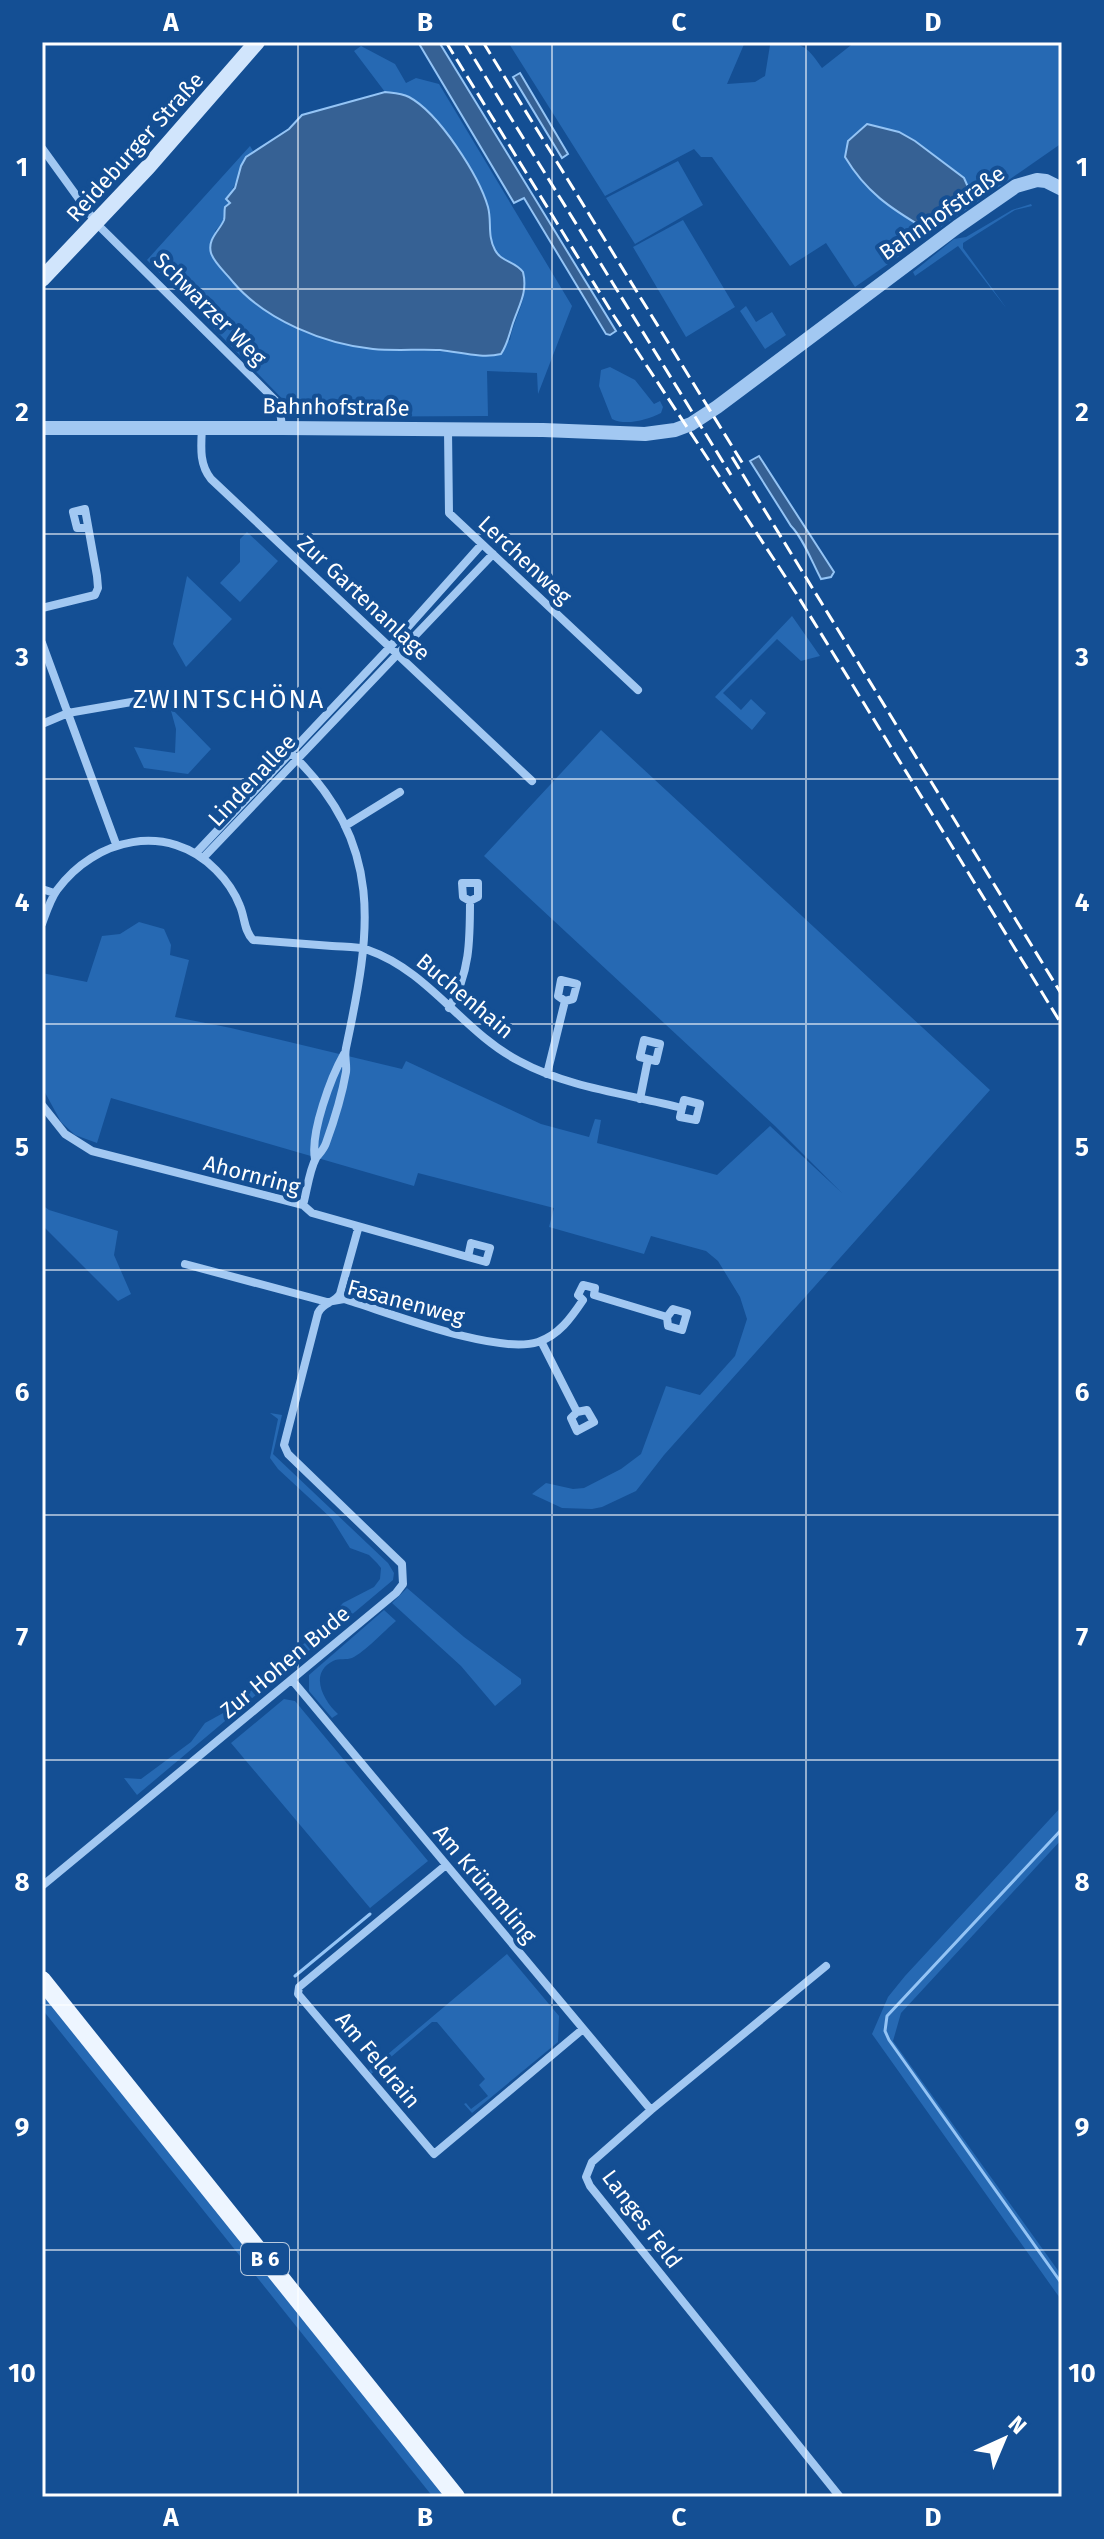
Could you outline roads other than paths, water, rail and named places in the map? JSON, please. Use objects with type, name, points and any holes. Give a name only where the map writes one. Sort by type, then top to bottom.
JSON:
[{"type":"main road","name":"Reideburger Straße","points":[[44,273],[97,224],[257,42]]},
{"type":"main road","points":[[42,1965],[62,1993],[74,2021]]},
{"type":"main road","name":"B 6","points":[[42,1980],[456,2497]]},
{"type":"street","name":"Schwarzer Weg","points":[[42,148],[97,224],[276,401],[282,428]]},
{"type":"street","name":"Bahnhofstraße","points":[[42,428],[659,433],[691,424],[745,387],[758,374],[1016,186],[1037,180],[1062,189]]},
{"type":"street","name":"Zur Gartenanlage","points":[[202,427],[201,459],[211,479],[532,781]]},
{"type":"street","name":"Lerchenweg","points":[[448,430],[449,513],[638,690]]},
{"type":"street","points":[[42,608],[95,595],[97,576],[87,528]]},
{"type":"street","name":"Lindenallee","points":[[199,856],[393,650],[482,544]]},
{"type":"street","name":"Lindenallee","points":[[393,650],[493,554]]},
{"type":"street","points":[[42,643],[116,844]]},
{"type":"street","points":[[42,724],[68,713],[143,700]]},
{"type":"street","points":[[294,756],[318,781],[345,826],[356,853],[367,919],[365,949],[345,1053],[346,1071],[326,1146],[315,1159],[303,1205]]},
{"type":"street","points":[[345,826],[400,792]]},
{"type":"street","points":[[42,924],[54,893],[80,864],[116,844],[141,840],[162,842],[199,856],[231,889],[253,940],[365,949]]},
{"type":"street","points":[[42,889],[54,893]]},
{"type":"street","points":[[449,1008],[466,969],[470,945],[470,901]]},
{"type":"street","name":"Buchenhain","points":[[365,949],[413,974],[500,1050],[547,1074],[605,1092],[682,1108]]},
{"type":"street","points":[[547,1074],[565,1001]]},
{"type":"street","points":[[640,1099],[648,1059]]},
{"type":"street","name":"Ahornring","points":[[42,1105],[65,1134],[92,1151],[303,1205],[312,1213],[468,1257]]},
{"type":"street","points":[[331,1301],[340,1294],[358,1229],[355,1226]]},
{"type":"street","name":"Fasanenweg","points":[[185,1264],[331,1301],[344,1299],[491,1344],[520,1346],[541,1341]]},
{"type":"street","points":[[583,1285],[595,1288],[594,1295],[590,1302],[578,1295],[583,1285]]},
{"type":"street","points":[[594,1295],[667,1317]]},
{"type":"street","points":[[577,1412],[541,1341],[561,1329],[583,1300]]},
{"type":"street","name":"Zur Hohen Bude","points":[[42,1886],[396,1593],[403,1584],[402,1564],[288,1454],[284,1445],[318,1313],[331,1301]]},
{"type":"street","name":"Am Krümmling","points":[[292,1680],[651,2110]]},
{"type":"street","name":"Am Feldrain","points":[[446,1865],[299,1987],[298,1994],[434,2154],[583,2029]]},
{"type":"street","name":"Langes Feld","points":[[826,1966],[651,2110],[592,2162],[586,2177],[590,2186],[840,2497]]},
{"type":"waterway","points":[[1062,1829],[887,2016],[885,2031],[1062,2284]]},
{"type":"waterway","points":[[295,1976],[370,1914]]},
{"type":"railway","points":[[446,42],[614,316],[796,593],[1062,1025]]},
{"type":"railway","points":[[464,42],[731,475]]},
{"type":"railway","points":[[483,42],[743,464]]},
{"type":"railway","points":[[732,457],[1062,995]]},
{"type":"district","name":"ZWINTSCHÖNA","points":[[229,699]]}]
